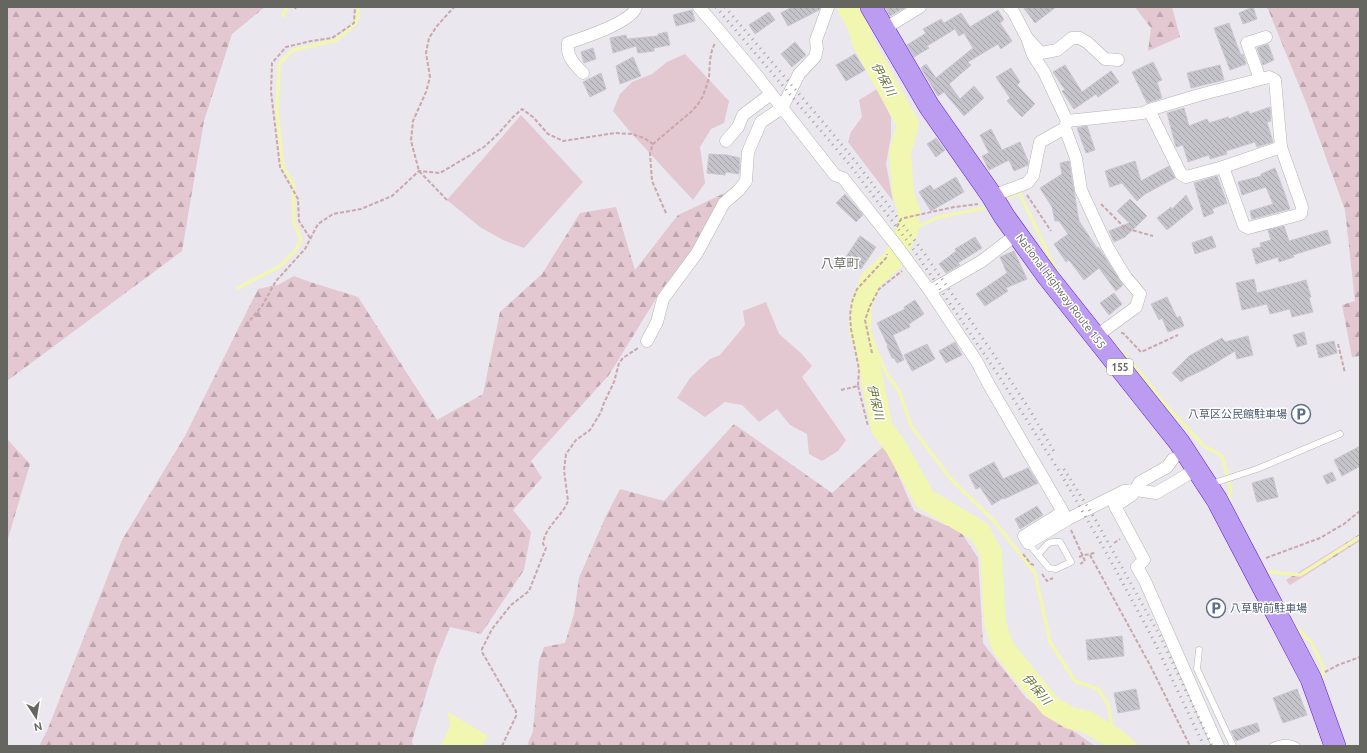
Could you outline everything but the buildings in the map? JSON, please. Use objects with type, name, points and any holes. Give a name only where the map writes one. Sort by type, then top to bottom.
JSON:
[{"type":"highway","name":"National Highway Route 155","points":[[871,7],[929,106],[1017,234],[1048,277],[1101,335],[1203,477],[1251,564],[1311,679],[1336,746]]},
{"type":"street","points":[[583,73],[572,62],[567,50],[568,43],[616,24],[627,18],[636,10],[636,7]]},
{"type":"street","points":[[699,7],[771,94],[835,175],[843,178],[894,242],[930,290],[977,362],[989,386],[1064,512],[1024,536],[1028,543],[1068,519],[1124,491],[1136,490],[1156,493],[1203,477]]},
{"type":"street","points":[[647,341],[657,322],[663,299],[697,253],[724,203],[739,190],[746,181],[748,152],[761,122],[782,108],[799,74],[815,57],[817,50],[816,40],[828,7]]},
{"type":"street","points":[[884,29],[920,7]]},
{"type":"street","points":[[1009,7],[1013,11],[1027,38],[1032,55],[1044,72],[1066,124],[1076,158],[1081,190],[1107,246],[1126,276],[1140,294],[1136,307],[1101,335]]},
{"type":"street","points":[[1260,79],[1247,43],[1266,37]]},
{"type":"street","points":[[1027,38],[1041,53],[1057,50],[1072,38],[1080,38],[1088,43],[1104,58],[1118,60]]},
{"type":"street","points":[[992,196],[1027,183],[1033,176],[1040,142],[1066,124],[1143,113],[1199,95],[1260,79],[1269,77],[1275,80],[1281,147],[1302,207],[1301,214],[1248,228],[1244,226],[1223,166]]},
{"type":"street","points":[[726,140],[738,128],[743,115],[771,94]]},
{"type":"street","points":[[1149,110],[1181,174],[1186,177],[1281,147]]},
{"type":"street","points":[[930,290],[982,261],[1017,234]]},
{"type":"street","points":[[1173,459],[1167,467],[1140,482],[1132,495],[1115,506],[1144,560],[1137,567],[1145,581],[1218,746]]},
{"type":"lane","points":[[1203,477],[1257,470],[1340,434]]},
{"type":"lane","points":[[1028,543],[1038,555],[1049,568],[1056,569],[1071,562],[1060,542],[1053,541],[1046,545],[1038,555]]},
{"type":"lane","points":[[1199,650],[1197,669],[1233,746]]},
{"type":"lane","points":[[1273,746],[1289,742],[1297,746]]},
{"type":"path","points":[[310,238],[299,221],[298,199],[280,167],[271,92],[272,63],[286,47],[332,38],[354,23],[355,7]]},
{"type":"path","points":[[447,200],[419,171],[411,141],[412,121],[426,92],[430,77],[426,53],[429,38],[437,26],[454,7]]},
{"type":"path","points":[[666,213],[652,181],[650,153],[653,144],[692,111],[698,104],[709,78],[712,50],[716,41],[723,35]]},
{"type":"path","points":[[246,325],[262,306],[276,281],[305,249],[318,224],[333,214],[361,209],[392,196],[419,171],[440,173],[484,147],[498,134],[513,116],[522,109],[533,116],[548,134],[563,141],[615,133],[632,134],[644,138],[653,144]]},
{"type":"path","points":[[1020,185],[1051,231]]},
{"type":"path","points":[[868,426],[858,386],[859,369],[851,329],[850,315],[852,302],[857,289],[886,258],[894,242],[901,219],[954,207],[978,204],[992,196]]},
{"type":"path","points":[[1087,203],[1099,201],[1125,228],[1152,236]]},
{"type":"path","points":[[872,353],[865,320],[870,306],[879,289],[908,261]]},
{"type":"path","points":[[1101,335],[1108,337],[1123,333],[1141,352],[1178,335]]},
{"type":"path","points":[[502,746],[516,716],[516,711],[482,652],[482,649],[492,629],[511,604],[529,591],[546,548],[543,544],[544,537],[552,523],[566,506],[568,501],[564,470],[566,454],[569,448],[576,440],[590,430],[601,412],[614,382],[619,363],[623,358],[647,341]]},
{"type":"path","points":[[1338,344],[1345,373]]},
{"type":"path","points":[[841,390],[858,386]]},
{"type":"path","points":[[1251,564],[1320,538],[1344,524],[1360,511]]},
{"type":"path","points":[[1071,562],[1082,555],[1090,555],[1096,552]]},
{"type":"path","points":[[1090,555],[1151,667],[1190,746]]},
{"type":"path","points":[[1311,679],[1338,665],[1360,656]]},
{"type":"green space","points":[[7,7],[265,7],[232,34],[204,121],[182,251],[7,381]]},
{"type":"green space","points":[[1135,7],[1172,7],[1180,37],[1148,51],[1151,28]]},
{"type":"green space","points":[[1265,7],[1360,7],[1360,356],[1352,357],[1342,305],[1355,301],[1345,210],[1307,105],[1268,9]]},
{"type":"green space","points":[[685,54],[729,101],[724,123],[711,129],[700,147],[705,183],[693,200],[632,134],[613,111],[620,94],[632,82],[652,74],[667,62]]},
{"type":"green space","points":[[877,89],[891,117],[891,136],[886,164],[893,201],[848,142],[851,132],[862,117],[859,100]]},
{"type":"green space","points":[[521,115],[583,182],[524,248],[503,240],[480,227],[447,200]]},
{"type":"green space","points":[[727,192],[686,259],[662,289],[609,375],[531,461],[542,478],[513,510],[531,532],[524,570],[481,634],[450,627],[435,664],[412,741],[413,746],[39,746],[47,731],[122,540],[185,436],[258,289],[278,285],[294,276],[358,297],[437,420],[483,394],[500,312],[542,274],[580,213],[616,207],[635,270],[678,215]]},
{"type":"green space","points":[[766,302],[779,334],[801,353],[812,366],[802,377],[846,440],[838,451],[822,461],[809,454],[807,434],[790,425],[777,409],[759,422],[742,405],[725,402],[705,417],[677,398],[690,378],[710,359],[720,355],[745,325],[743,311]]},
{"type":"green space","points":[[734,424],[832,493],[885,445],[914,511],[961,532],[978,558],[983,643],[1026,698],[1095,746],[527,746],[533,731],[539,661],[544,647],[565,643],[574,614],[579,578],[605,518],[620,489],[664,501]]},
{"type":"green space","points":[[7,439],[30,464],[7,542]]},
{"type":"green space","points":[[1360,534],[1360,541],[1290,585],[1286,580]]},
{"type":"shaded area","points":[[448,712],[488,736],[482,746],[441,746],[450,725]]},
{"type":"waterway","points":[[283,16],[287,7]]},
{"type":"waterway","points":[[238,288],[280,266],[295,251],[301,240],[294,221],[293,183],[283,168],[277,112],[279,64],[293,50],[337,40],[356,23],[359,7]]},
{"type":"waterway","name":"伊保川","points":[[848,7],[858,25],[863,42],[908,124],[900,153],[903,193],[909,211],[908,228],[894,259],[871,280],[861,305],[860,331],[866,350],[882,428],[896,447],[925,499],[980,532],[991,553],[995,623],[1002,645],[1012,659],[1050,706],[1070,718],[1088,722],[1113,738],[1122,746]]},
{"type":"waterway","points":[[1002,201],[1019,192],[1058,274]]},
{"type":"waterway","points":[[908,228],[919,226],[939,217],[984,208]]},
{"type":"waterway","points":[[874,346],[888,376],[899,391],[911,426],[950,478],[995,522],[1035,573],[1050,642],[1075,681],[1098,689],[1108,704],[1112,726],[1137,746]]},
{"type":"waterway","points":[[1116,346],[1148,382],[1160,399],[1204,446],[1222,456],[1231,490],[1228,502]]},
{"type":"waterway","points":[[1264,571],[1300,575],[1360,537]]},
{"type":"waterway","points":[[1293,624],[1312,643],[1323,667],[1322,683]]},
{"type":"railway","points":[[716,7],[850,165],[911,246],[997,373],[1061,474],[1107,554],[1153,639],[1204,746]]},
{"type":"railway","points":[[725,7],[856,162],[924,253],[990,349],[1031,412],[1056,455]]},
{"type":"railway","points":[[1064,469],[1095,519],[1160,636],[1212,746]]},
{"type":"place","name":"八草区公民館駐車場","points":[[1301,414]]},
{"type":"place","name":"八草駅前駐車場","points":[[1216,608]]},
{"type":"district","name":"八草町","points":[[840,263]]}]
